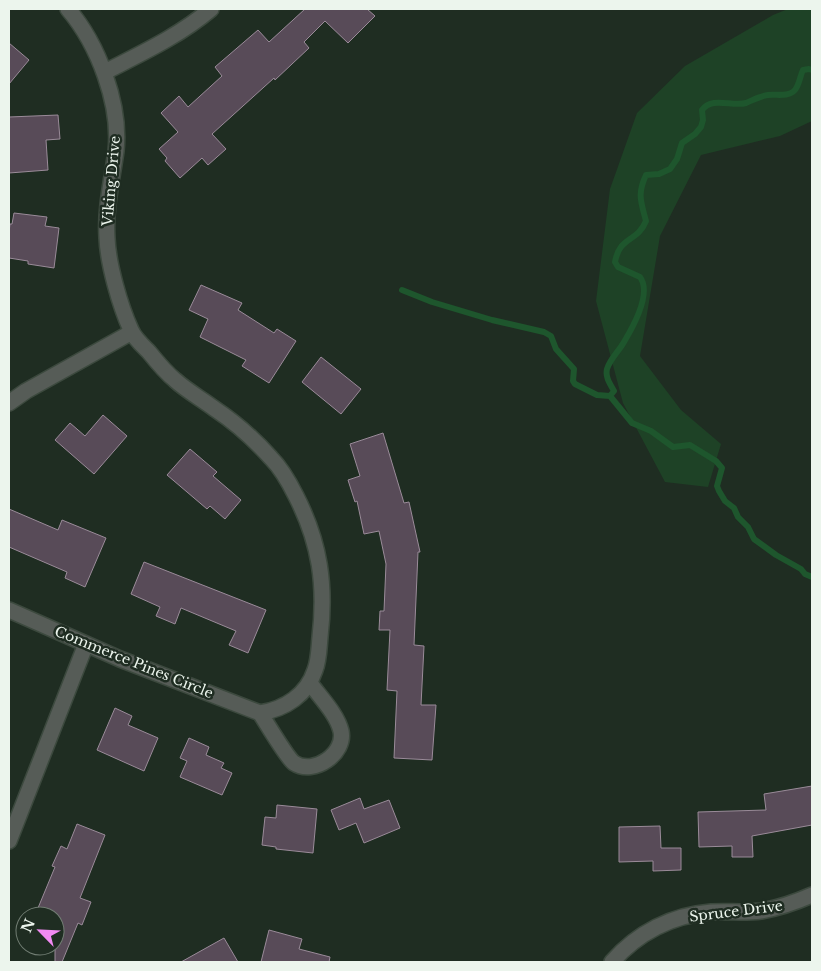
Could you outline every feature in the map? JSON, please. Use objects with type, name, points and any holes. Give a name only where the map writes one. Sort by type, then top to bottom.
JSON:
[{"type":"street","name":"Viking Drive","points":[[68,9],[96,52],[105,72],[115,119],[116,149],[108,199],[107,240],[112,268],[132,332]]},
{"type":"street","points":[[105,72],[151,50],[191,25],[211,9]]},
{"type":"street","points":[[9,403],[26,391],[132,332],[176,381],[249,435],[280,468],[302,507],[313,533],[319,558],[323,587],[322,617],[316,668],[310,683],[295,700],[273,711],[260,713],[293,762],[308,767],[324,763],[336,751],[342,734],[339,723],[310,683]]},
{"type":"street","name":"Commerce Pines Circle","points":[[9,610],[86,644],[260,713]]},
{"type":"street","points":[[9,841],[86,644]]},
{"type":"street","name":"Spruce Drive","points":[[612,962],[631,942],[667,921],[698,913],[761,911],[780,907],[812,895]]},
{"type":"green space","points":[[788,9],[812,9],[812,121],[780,136],[701,155],[660,236],[640,356],[681,410],[721,444],[708,487],[665,482],[623,403],[596,301],[610,189],[637,113],[685,66],[773,15]]},
{"type":"building","points":[[305,9],[367,9],[375,16],[348,43],[325,21],[304,42],[309,48],[212,134],[226,149],[208,165],[202,158],[180,178],[165,161],[167,158],[159,149],[178,132],[161,113],[179,96],[188,107],[222,76],[215,67],[258,30],[269,42]]},
{"type":"building","points":[[9,43],[29,60],[9,84]]},
{"type":"building","points":[[58,115],[60,139],[46,140],[48,170],[9,173],[9,117]]},
{"type":"building","points":[[14,213],[47,217],[45,226],[59,228],[54,268],[28,264],[28,261],[9,258],[9,232]]},
{"type":"building","points":[[201,285],[242,303],[238,310],[274,333],[277,329],[296,341],[269,383],[242,366],[246,360],[200,337],[208,319],[189,310]]},
{"type":"building","points":[[321,357],[361,389],[341,414],[302,382]]},
{"type":"building","points":[[103,415],[127,436],[94,474],[55,440],[70,423],[85,436]]},
{"type":"building","points":[[383,433],[404,503],[409,502],[420,552],[418,552],[414,645],[424,646],[421,705],[436,705],[432,760],[394,758],[397,691],[387,690],[390,630],[379,630],[380,611],[384,611],[386,564],[379,531],[364,534],[357,501],[355,502],[348,480],[360,476],[350,444]]},
{"type":"building","points":[[190,449],[217,472],[213,476],[241,500],[225,519],[210,506],[207,509],[167,475]]},
{"type":"building","points":[[9,509],[58,530],[62,520],[106,538],[85,587],[65,578],[67,572],[9,547]]},
{"type":"building","points":[[144,562],[266,610],[248,653],[229,645],[236,631],[181,608],[175,624],[156,616],[160,607],[131,594]]},
{"type":"building","points":[[115,708],[132,716],[128,725],[158,738],[144,771],[97,750]]},
{"type":"building","points":[[189,738],[209,747],[206,755],[224,763],[221,768],[232,773],[222,795],[180,777],[187,761],[180,758]]},
{"type":"building","points":[[812,786],[812,825],[752,836],[753,857],[732,857],[732,846],[699,847],[698,812],[766,810],[764,794]]},
{"type":"building","points":[[360,798],[364,809],[389,800],[400,828],[364,843],[356,823],[339,830],[331,810]]},
{"type":"building","points":[[277,805],[317,809],[313,853],[276,849],[276,847],[262,845],[265,817],[276,818]]},
{"type":"building","points":[[77,824],[105,835],[80,898],[91,902],[82,925],[78,923],[65,955],[65,906],[39,906],[55,867],[52,866],[61,846],[67,849]]},
{"type":"building","points":[[660,826],[661,848],[681,848],[681,870],[653,871],[653,861],[619,862],[619,827]]},
{"type":"building","points":[[269,930],[302,939],[299,949],[330,957],[329,962],[261,962]]},
{"type":"building","points":[[224,938],[238,962],[181,962]]},
{"type":"building","points":[[55,956],[64,956],[62,962],[55,962]]},
{"type":"waterway","points":[[610,396],[614,391],[607,378],[607,369],[632,328],[643,301],[644,292],[640,277],[618,267],[615,262],[621,247],[638,233],[646,221],[641,203],[641,193],[646,175],[659,174],[670,169],[677,159],[682,143],[701,127],[703,120],[702,110],[706,106],[717,103],[740,104],[765,96],[789,94],[796,89],[803,70],[812,70]]},
{"type":"waterway","points":[[402,290],[432,302],[492,320],[544,332],[551,336],[556,349],[574,369],[573,381],[575,384],[597,395],[610,396]]},
{"type":"waterway","points":[[610,396],[632,423],[651,431],[673,447],[690,445],[716,461],[722,468],[717,486],[719,491],[725,501],[734,508],[738,517],[748,527],[754,539],[812,577]]}]
